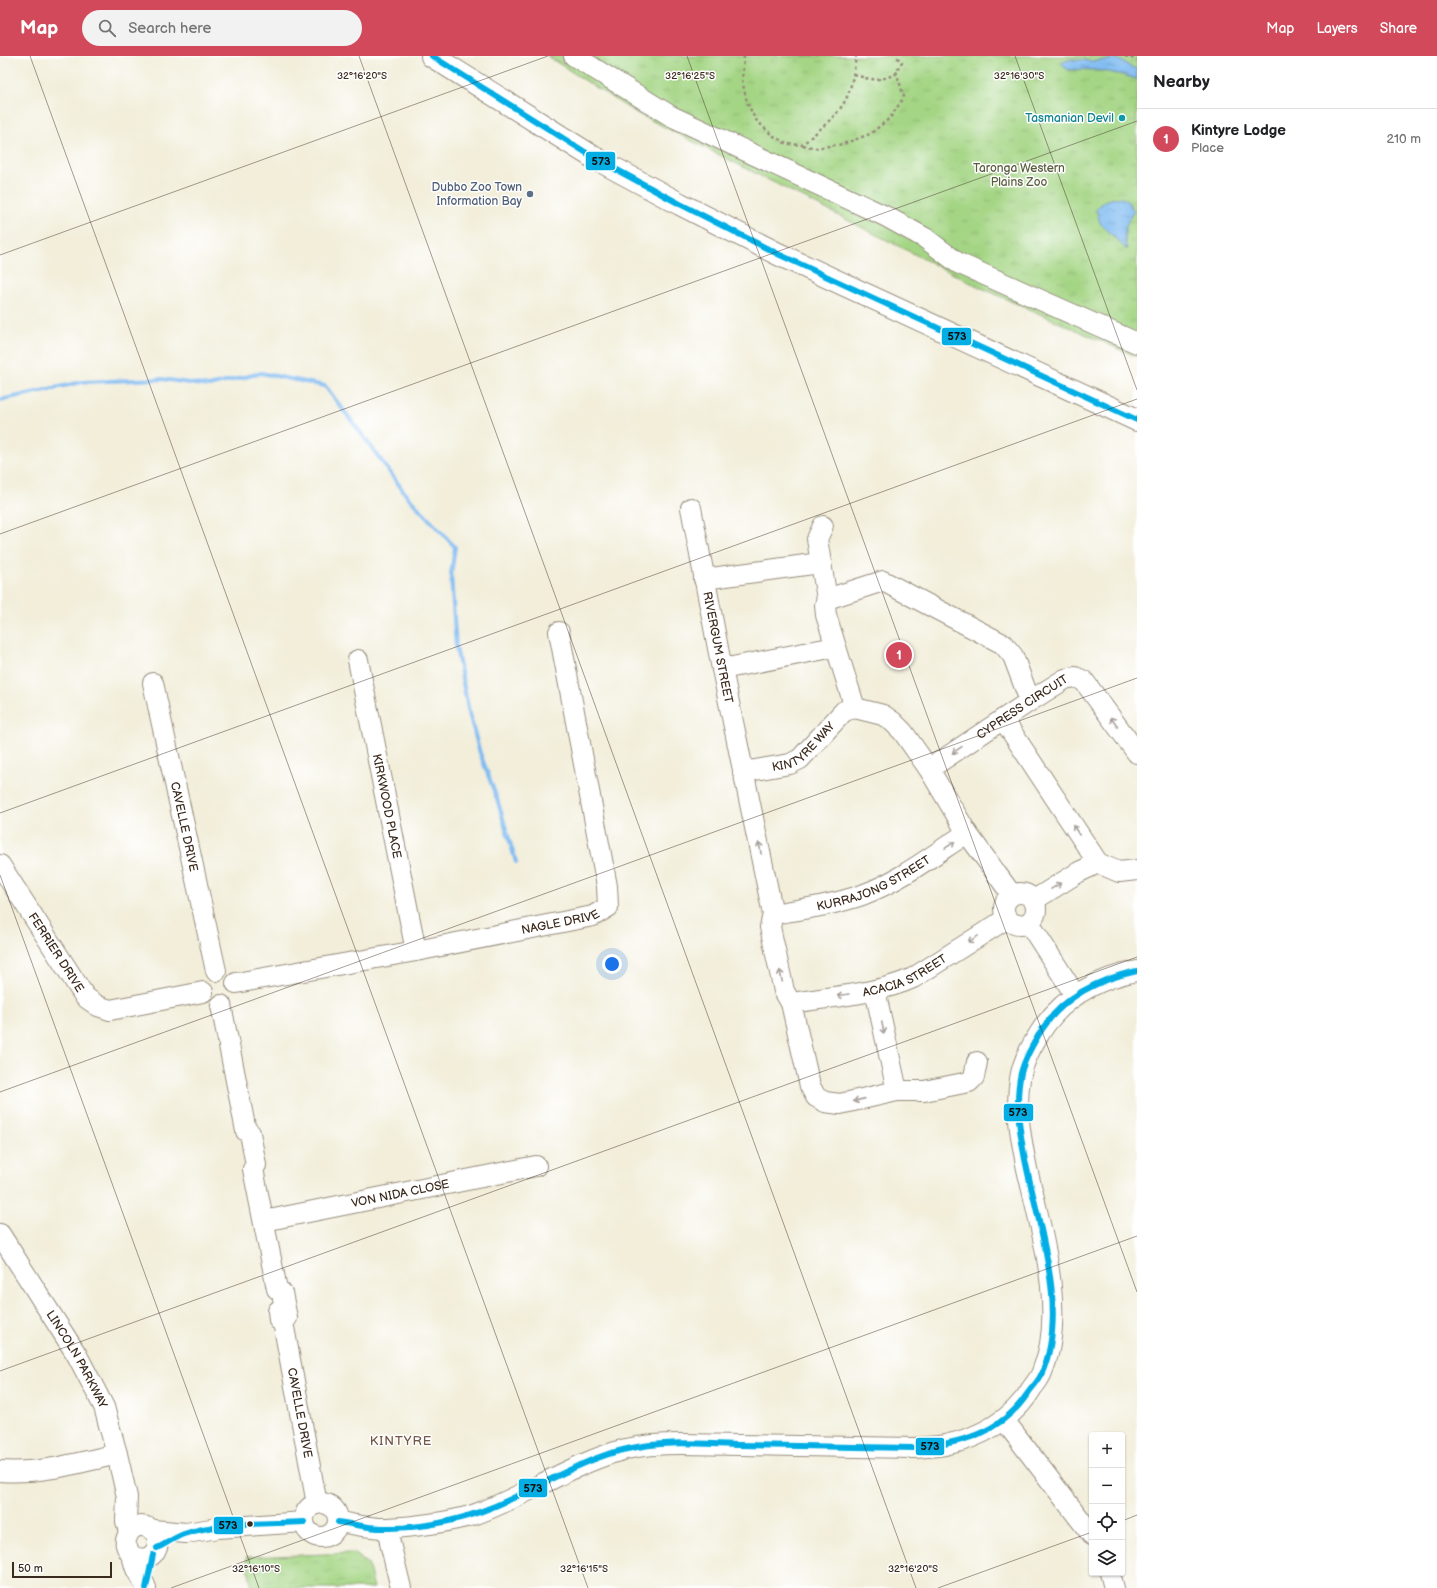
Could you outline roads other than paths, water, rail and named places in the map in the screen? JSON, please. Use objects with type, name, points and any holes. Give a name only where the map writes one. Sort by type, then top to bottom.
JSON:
[{"type":"highway","points":[[432,56],[593,157],[680,204],[778,254],[1137,420]]},
{"type":"street","points":[[574,56],[671,116],[887,217],[925,238],[958,263],[1137,343]]},
{"type":"street","name":"RIVERGUM STREET","points":[[691,508],[722,669],[773,914],[770,927],[784,991],[791,1003],[810,1086],[816,1097],[825,1102],[840,1104],[897,1091]]},
{"type":"street","points":[[823,526],[817,539],[827,599],[825,605],[826,615],[855,708],[883,715],[893,722],[902,732],[929,769],[967,833],[1012,895]]},
{"type":"street","points":[[704,579],[820,563]]},
{"type":"street","points":[[827,599],[883,582],[1003,644],[1014,656],[1030,701]]},
{"type":"street","name":"NAGLE DRIVE","points":[[236,983],[416,951],[593,916],[608,907],[607,886],[559,632]]},
{"type":"street","points":[[722,669],[835,647]]},
{"type":"street","name":"KIRKWOOD PLACE","points":[[358,660],[416,951]]},
{"type":"street","name":"CYPRESS CIRCUIT","points":[[929,769],[1030,701],[1065,679],[1075,677],[1084,681],[1137,753]]},
{"type":"street","name":"CAVELLE DRIVE","points":[[153,683],[216,972]]},
{"type":"street","name":"KINTYRE WAY","points":[[745,779],[790,764],[800,759],[844,711],[855,708]]},
{"type":"street","points":[[1003,719],[1098,863],[1119,872],[1137,870]]},
{"type":"street","name":"KURRAJONG STREET","points":[[773,914],[838,903],[863,895],[898,879],[967,833]]},
{"type":"street","points":[[1034,900],[1079,872],[1098,863]]},
{"type":"street","name":"FERRIER DRIVE","points":[[0,865],[86,997],[98,1006],[110,1010],[203,992]]},
{"type":"street","points":[[1022,892],[1034,900],[1036,910],[1033,920],[1029,923],[1019,926],[1010,922],[1006,918],[1004,914],[1005,903],[1012,895],[1022,892]]},
{"type":"street","name":"ACACIA STREET","points":[[791,1003],[876,990],[913,978],[1006,918]]},
{"type":"street","points":[[1029,923],[1075,995]]},
{"type":"street","points":[[338,1522],[388,1528],[432,1523],[471,1515],[497,1506],[584,1464],[626,1449],[650,1445],[681,1444],[914,1448],[945,1445],[975,1436],[1004,1420],[1025,1400],[1042,1373],[1051,1340],[1053,1302],[1048,1262],[1021,1138],[1018,1108],[1020,1078],[1032,1044],[1052,1015],[1075,995],[1093,984],[1118,975],[1137,971]]},
{"type":"street","points":[[216,972],[226,972],[234,978],[236,983],[237,988],[234,998],[226,1004],[221,1005],[212,1003],[203,992],[204,981],[207,977],[216,972]]},
{"type":"street","points":[[876,990],[897,1091],[924,1090],[969,1082],[974,1077],[977,1062]]},
{"type":"street","name":"CAVELLE DRIVE","points":[[221,1005],[246,1131],[250,1133],[256,1165],[253,1169],[277,1289],[274,1293],[279,1320],[283,1322],[317,1504]]},
{"type":"street","name":"VON NIDA CLOSE","points":[[264,1221],[536,1166]]},
{"type":"street","name":"LINCOLN PARKWAY","points":[[0,1234],[77,1355],[104,1407],[118,1454],[127,1497],[126,1521],[147,1538]]},
{"type":"street","points":[[1004,1420],[1089,1531]]},
{"type":"street","points":[[0,1471],[19,1472],[64,1466],[118,1454]]},
{"type":"street","points":[[317,1504],[327,1504],[335,1511],[338,1522],[334,1532],[329,1535],[318,1537],[309,1532],[304,1522],[308,1509],[317,1504]]},
{"type":"street","points":[[147,1538],[167,1544],[186,1533],[218,1528],[304,1522]]},
{"type":"street","points":[[388,1528],[390,1543],[401,1588]]},
{"type":"street","name":"LINCOLN PARKWAY","points":[[146,1587],[136,1568],[132,1556],[128,1551],[126,1538],[147,1538]]},
{"type":"street","name":"LINCOLN PARKWAY","points":[[146,1587],[147,1538]]},
{"type":"street","points":[[1111,1576],[1114,1588]]},
{"type":"water","points":[[1071,59],[1092,61],[1118,59],[1137,69],[1137,79],[1103,71],[1068,70],[1061,63]]},
{"type":"water","points":[[1121,197],[1128,202],[1134,211],[1126,225],[1125,230],[1127,250],[1100,223],[1096,209],[1106,200]]},
{"type":"waterway","points":[[0,400],[82,382],[162,379],[209,386],[261,373],[325,386],[407,496],[455,547],[451,575],[456,647],[469,713],[480,753],[497,799],[516,862]]},
{"type":"place","name":"Tasmanian Devil","points":[[1122,118]]},
{"type":"place","name":"Dubbo Zoo Town Information Bay","points":[[530,194]]},
{"type":"place","name":"Kintyre Lodge","points":[[899,655]]},
{"type":"district","name":"KINTYRE","points":[[401,1441]]},
{"type":"park label","name":"Taronga Western Plains Zoo","points":[[1019,175]]}]
